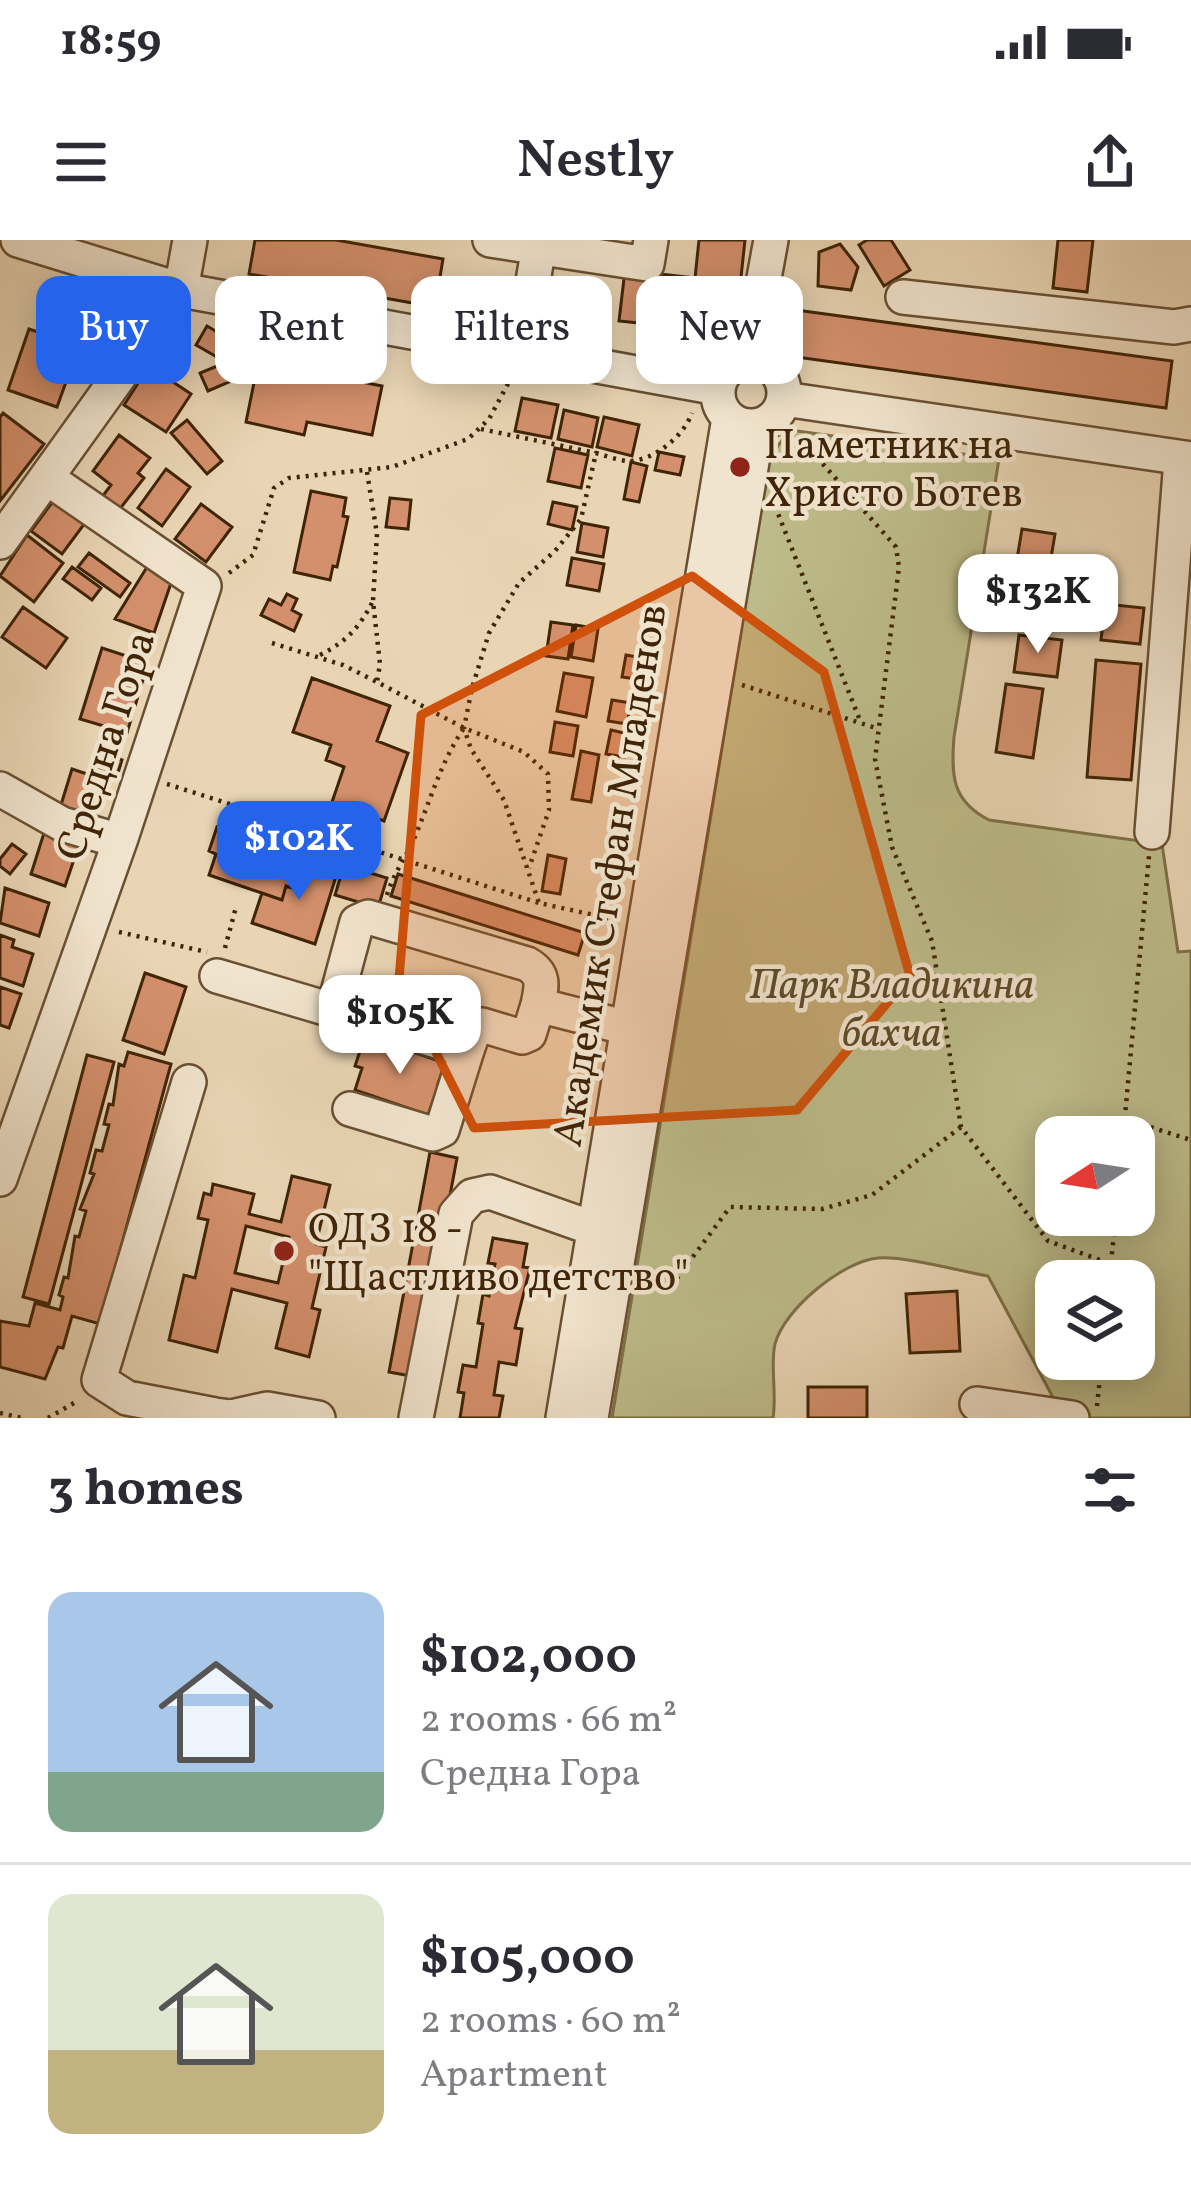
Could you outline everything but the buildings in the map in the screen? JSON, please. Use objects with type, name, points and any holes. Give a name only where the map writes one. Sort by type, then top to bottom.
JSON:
[{"type":"street","points":[[18,240],[135,276]]},
{"type":"street","points":[[184,276],[190,240]]},
{"type":"street","points":[[490,240],[540,244],[647,265],[651,240]]},
{"type":"street","points":[[768,276],[775,243]]},
{"type":"street","points":[[534,276],[540,244]]},
{"type":"street","points":[[191,292],[411,332]]},
{"type":"street","points":[[903,297],[1174,327],[1191,324]]},
{"type":"street","points":[[612,374],[744,405],[1186,460],[1152,832]]},
{"type":"street","points":[[0,542],[114,384]]},
{"type":"street","points":[[737,384],[744,405]]},
{"type":"street","points":[[744,405],[782,384]]},
{"type":"street","name":"Академик Стефан Младенов","points":[[591,1418],[716,676],[744,405]]},
{"type":"street","name":"Академик Стефан Младенов","points":[[563,1418],[644,925],[744,405]]},
{"type":"street","points":[[47,478],[204,586]]},
{"type":"street","name":"Средна Гора","points":[[0,1179],[204,586]]},
{"type":"street","points":[[0,789],[62,824],[120,841]]},
{"type":"street","points":[[332,1011],[357,922],[368,917],[527,964],[538,970],[543,982],[529,1034],[522,1037],[475,1027],[442,1130],[433,1134],[350,1109]]},
{"type":"street","points":[[217,976],[467,1050]]},
{"type":"street","points":[[538,1005],[628,1028]]},
{"type":"street","points":[[189,1082],[99,1380],[127,1398],[215,1415],[231,1417],[267,1408],[318,1418]]},
{"type":"street","points":[[416,1418],[456,1214],[472,1196],[490,1192],[595,1229]]},
{"type":"street","points":[[977,1404],[1072,1418]]},
{"type":"path","points":[[204,586],[245,565],[253,555],[274,488],[290,478],[367,472],[446,448],[482,429],[509,384]]},
{"type":"path","points":[[482,429],[629,461],[658,450],[687,426],[744,405],[896,547],[899,567],[875,759],[892,848],[932,941],[961,1127],[1048,1241],[1100,1260]]},
{"type":"path","points":[[383,908],[444,758],[464,728],[489,633],[519,583],[580,520],[596,453]]},
{"type":"path","points":[[367,472],[377,534],[373,601],[380,664],[377,682]]},
{"type":"path","points":[[770,494],[861,723]]},
{"type":"path","points":[[316,657],[342,645],[373,601]]},
{"type":"path","points":[[272,643],[344,664],[464,728],[524,752],[548,774],[549,810],[527,873]]},
{"type":"path","points":[[716,676],[879,729]]},
{"type":"path","points":[[464,728],[470,749],[504,800],[538,903]]},
{"type":"path","points":[[142,776],[538,903],[644,925]]},
{"type":"path","points":[[1125,1116],[1152,832]]},
{"type":"path","points":[[90,925],[223,956],[236,907]]},
{"type":"path","points":[[666,1293],[730,1207],[821,1209],[872,1195],[961,1127]]},
{"type":"path","points":[[1155,1129],[1191,1140]]},
{"type":"path","points":[[48,1418],[75,1403],[99,1380]]},
{"type":"path","points":[[1096,1418],[1100,1380]]},
{"type":"path","points":[[0,1413],[22,1418]]},
{"type":"highlighted area","points":[[692,576],[824,672],[910,976],[797,1110],[474,1128],[399,979],[421,715]]},
{"type":"green space","name":"Парк Владикина бахча","points":[[790,430],[999,459],[954,737],[956,786],[968,804],[989,820],[1162,844],[1178,952],[1191,951],[1191,1418],[1064,1418],[1044,1380],[1155,1380],[1155,1260],[1035,1260],[1035,1364],[988,1276],[878,1258],[832,1277],[790,1316],[775,1344],[773,1418],[612,1418],[770,456]]},
{"type":"place","name":"Паметник на Христо Ботев","points":[[740,467]]},
{"type":"place","name":"ОДЗ 18 - \"Щастливо детство\"","points":[[284,1251]]}]
